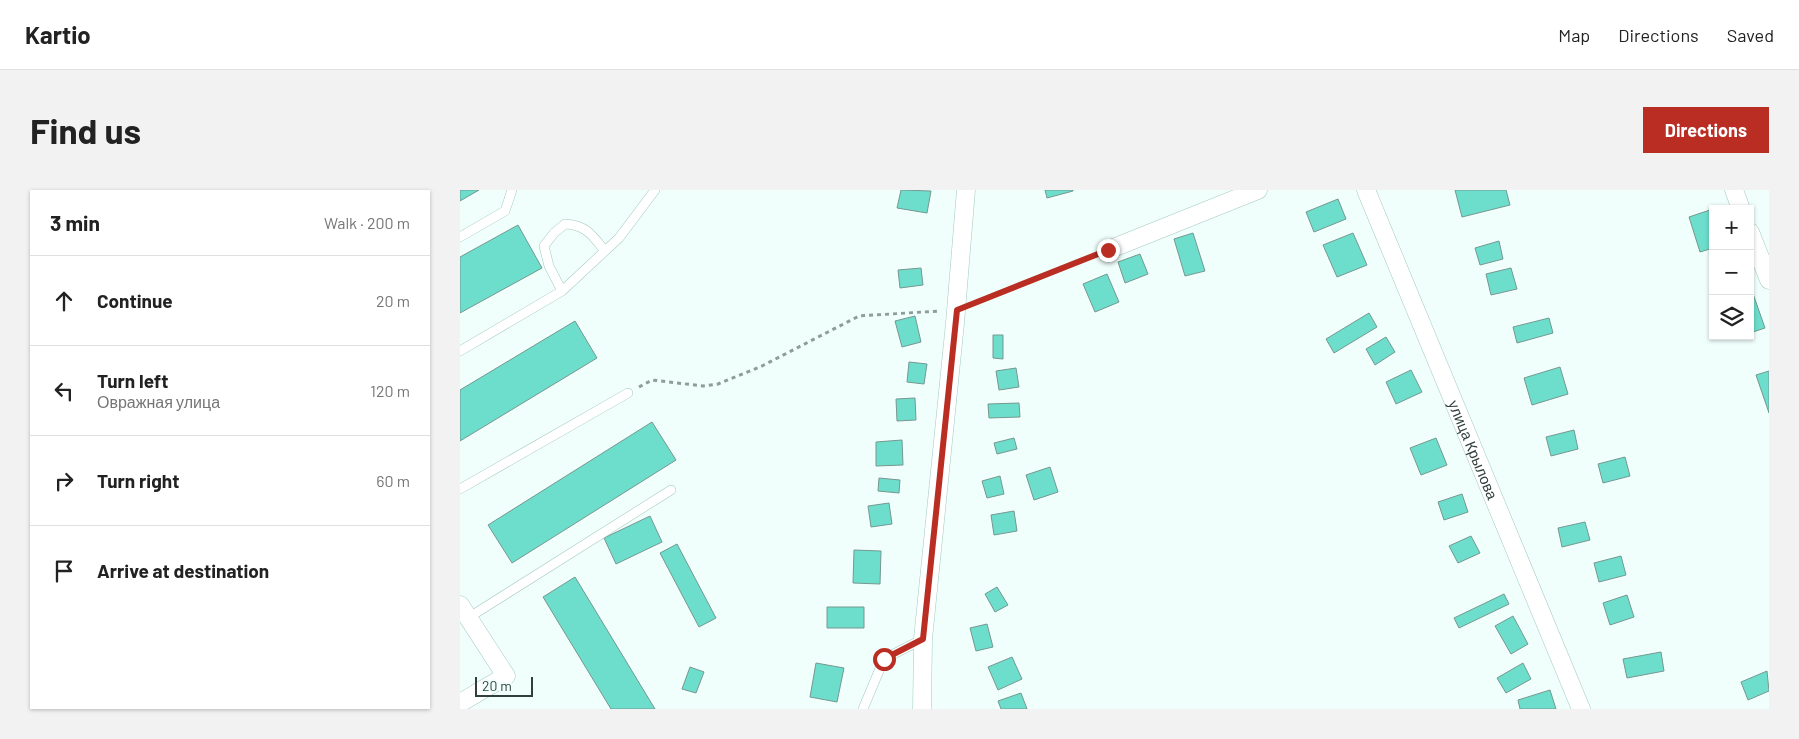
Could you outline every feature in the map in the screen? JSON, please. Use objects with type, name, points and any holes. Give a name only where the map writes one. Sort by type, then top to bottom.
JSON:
[{"type":"street","points":[[922,709],[923,639],[957,310],[966,190]]},
{"type":"street","points":[[1108,250],[1258,190]]},
{"type":"street","name":"улица Крылова","points":[[1366,190],[1581,709]]},
{"type":"street","points":[[1734,190],[1740,205]]},
{"type":"street","points":[[1754,242],[1769,280]]},
{"type":"street","points":[[460,703],[506,676],[464,611]]},
{"type":"lane","points":[[460,237],[504,211],[512,190]]},
{"type":"lane","points":[[460,351],[562,291],[619,238],[655,190]]},
{"type":"lane","points":[[562,291],[549,266],[544,246],[554,233],[565,224],[579,225],[592,235],[605,251]]},
{"type":"lane","points":[[460,489],[628,394]]},
{"type":"lane","points":[[464,611],[671,490]]},
{"type":"lane","points":[[863,709],[884,659],[923,639]]},
{"type":"path","points":[[628,394],[652,380],[703,386],[718,384],[762,366],[859,316],[957,310],[1108,250]]},
{"type":"building","points":[[460,190],[479,190],[460,201]]},
{"type":"building","points":[[901,190],[931,191],[927,213],[897,208]]},
{"type":"building","points":[[1045,190],[1073,190],[1073,191],[1047,198]]},
{"type":"building","points":[[1455,190],[1506,190],[1510,205],[1462,217]]},
{"type":"building","points":[[1338,199],[1346,219],[1314,232],[1306,212]]},
{"type":"building","points":[[1709,210],[1709,249],[1700,252],[1689,217]]},
{"type":"building","points":[[518,225],[542,268],[460,313],[460,257]]},
{"type":"building","points":[[1193,233],[1205,271],[1185,276],[1174,239]]},
{"type":"building","points":[[1353,233],[1367,265],[1337,277],[1323,245]]},
{"type":"building","points":[[1499,241],[1503,259],[1480,265],[1475,248]]},
{"type":"building","points":[[1140,254],[1148,274],[1125,283],[1118,262]]},
{"type":"building","points":[[921,268],[923,285],[900,288],[898,270]]},
{"type":"building","points":[[1511,268],[1517,289],[1491,295],[1486,274]]},
{"type":"building","points":[[1107,274],[1119,302],[1095,312],[1083,284]]},
{"type":"building","points":[[1754,297],[1765,328],[1754,332]]},
{"type":"building","points":[[1369,313],[1377,327],[1334,353],[1326,339]]},
{"type":"building","points":[[915,316],[921,342],[902,347],[895,321]]},
{"type":"building","points":[[1549,318],[1553,333],[1517,343],[1513,327]]},
{"type":"building","points":[[575,321],[597,358],[460,441],[460,390]]},
{"type":"building","points":[[993,335],[1003,335],[1003,359],[993,358]]},
{"type":"building","points":[[1386,337],[1395,352],[1375,365],[1366,349]]},
{"type":"building","points":[[909,362],[927,364],[924,384],[907,382]]},
{"type":"building","points":[[1560,367],[1568,394],[1532,405],[1524,378]]},
{"type":"building","points":[[1016,368],[1019,387],[999,390],[996,371]]},
{"type":"building","points":[[1411,370],[1422,392],[1396,404],[1386,382]]},
{"type":"building","points":[[1769,371],[1769,413],[1756,375]]},
{"type":"building","points":[[915,398],[916,420],[897,421],[896,399]]},
{"type":"building","points":[[1019,403],[1020,417],[989,418],[988,404]]},
{"type":"building","points":[[652,422],[676,460],[512,563],[488,525]]},
{"type":"building","points":[[1574,430],[1578,449],[1551,456],[1546,437]]},
{"type":"building","points":[[1014,438],[1017,449],[997,454],[994,443]]},
{"type":"building","points":[[1436,438],[1447,465],[1421,475],[1410,448]]},
{"type":"building","points":[[902,440],[903,465],[876,466],[876,442]]},
{"type":"building","points":[[1625,457],[1630,476],[1603,483],[1598,464]]},
{"type":"building","points":[[1050,467],[1058,492],[1034,500],[1026,475]]},
{"type":"building","points":[[1000,476],[1004,494],[987,498],[982,481]]},
{"type":"building","points":[[879,478],[900,480],[899,493],[878,491]]},
{"type":"building","points":[[1462,494],[1468,512],[1444,520],[1438,502]]},
{"type":"building","points":[[889,503],[892,524],[871,527],[868,506]]},
{"type":"building","points":[[1014,511],[1017,531],[994,535],[991,515]]},
{"type":"building","points":[[650,516],[662,542],[616,564],[604,538]]},
{"type":"building","points":[[1585,522],[1590,540],[1562,547],[1558,528]]},
{"type":"building","points":[[1471,536],[1480,553],[1458,563],[1449,546]]},
{"type":"building","points":[[677,544],[716,618],[699,627],[660,553]]},
{"type":"building","points":[[854,550],[881,551],[880,584],[853,583]]},
{"type":"building","points":[[1621,556],[1626,575],[1599,582],[1594,563]]},
{"type":"building","points":[[575,577],[655,709],[611,709],[543,597]]},
{"type":"building","points":[[997,587],[1008,605],[995,612],[985,594]]},
{"type":"building","points":[[1504,594],[1509,604],[1459,628],[1454,618]]},
{"type":"building","points":[[1627,595],[1634,617],[1610,625],[1603,603]]},
{"type":"building","points":[[827,607],[864,607],[864,628],[827,628]]},
{"type":"building","points":[[1513,616],[1528,644],[1511,654],[1495,626]]},
{"type":"building","points":[[987,624],[993,647],[976,651],[970,628]]},
{"type":"building","points":[[1661,652],[1664,671],[1627,678],[1623,659]]},
{"type":"building","points":[[1012,657],[1022,679],[998,690],[988,667]]},
{"type":"building","points":[[816,663],[844,668],[837,702],[810,697]]},
{"type":"building","points":[[1523,663],[1531,679],[1506,693],[1497,678]]},
{"type":"building","points":[[690,667],[704,672],[696,693],[682,689]]},
{"type":"building","points":[[1767,671],[1769,691],[1748,700],[1741,682]]},
{"type":"building","points":[[1550,690],[1556,709],[1520,709],[1518,700]]},
{"type":"building","points":[[1021,693],[1027,709],[1001,709],[998,701]]},
{"type":"route","points":[[884,659],[923,639],[957,310],[1108,250]]}]
